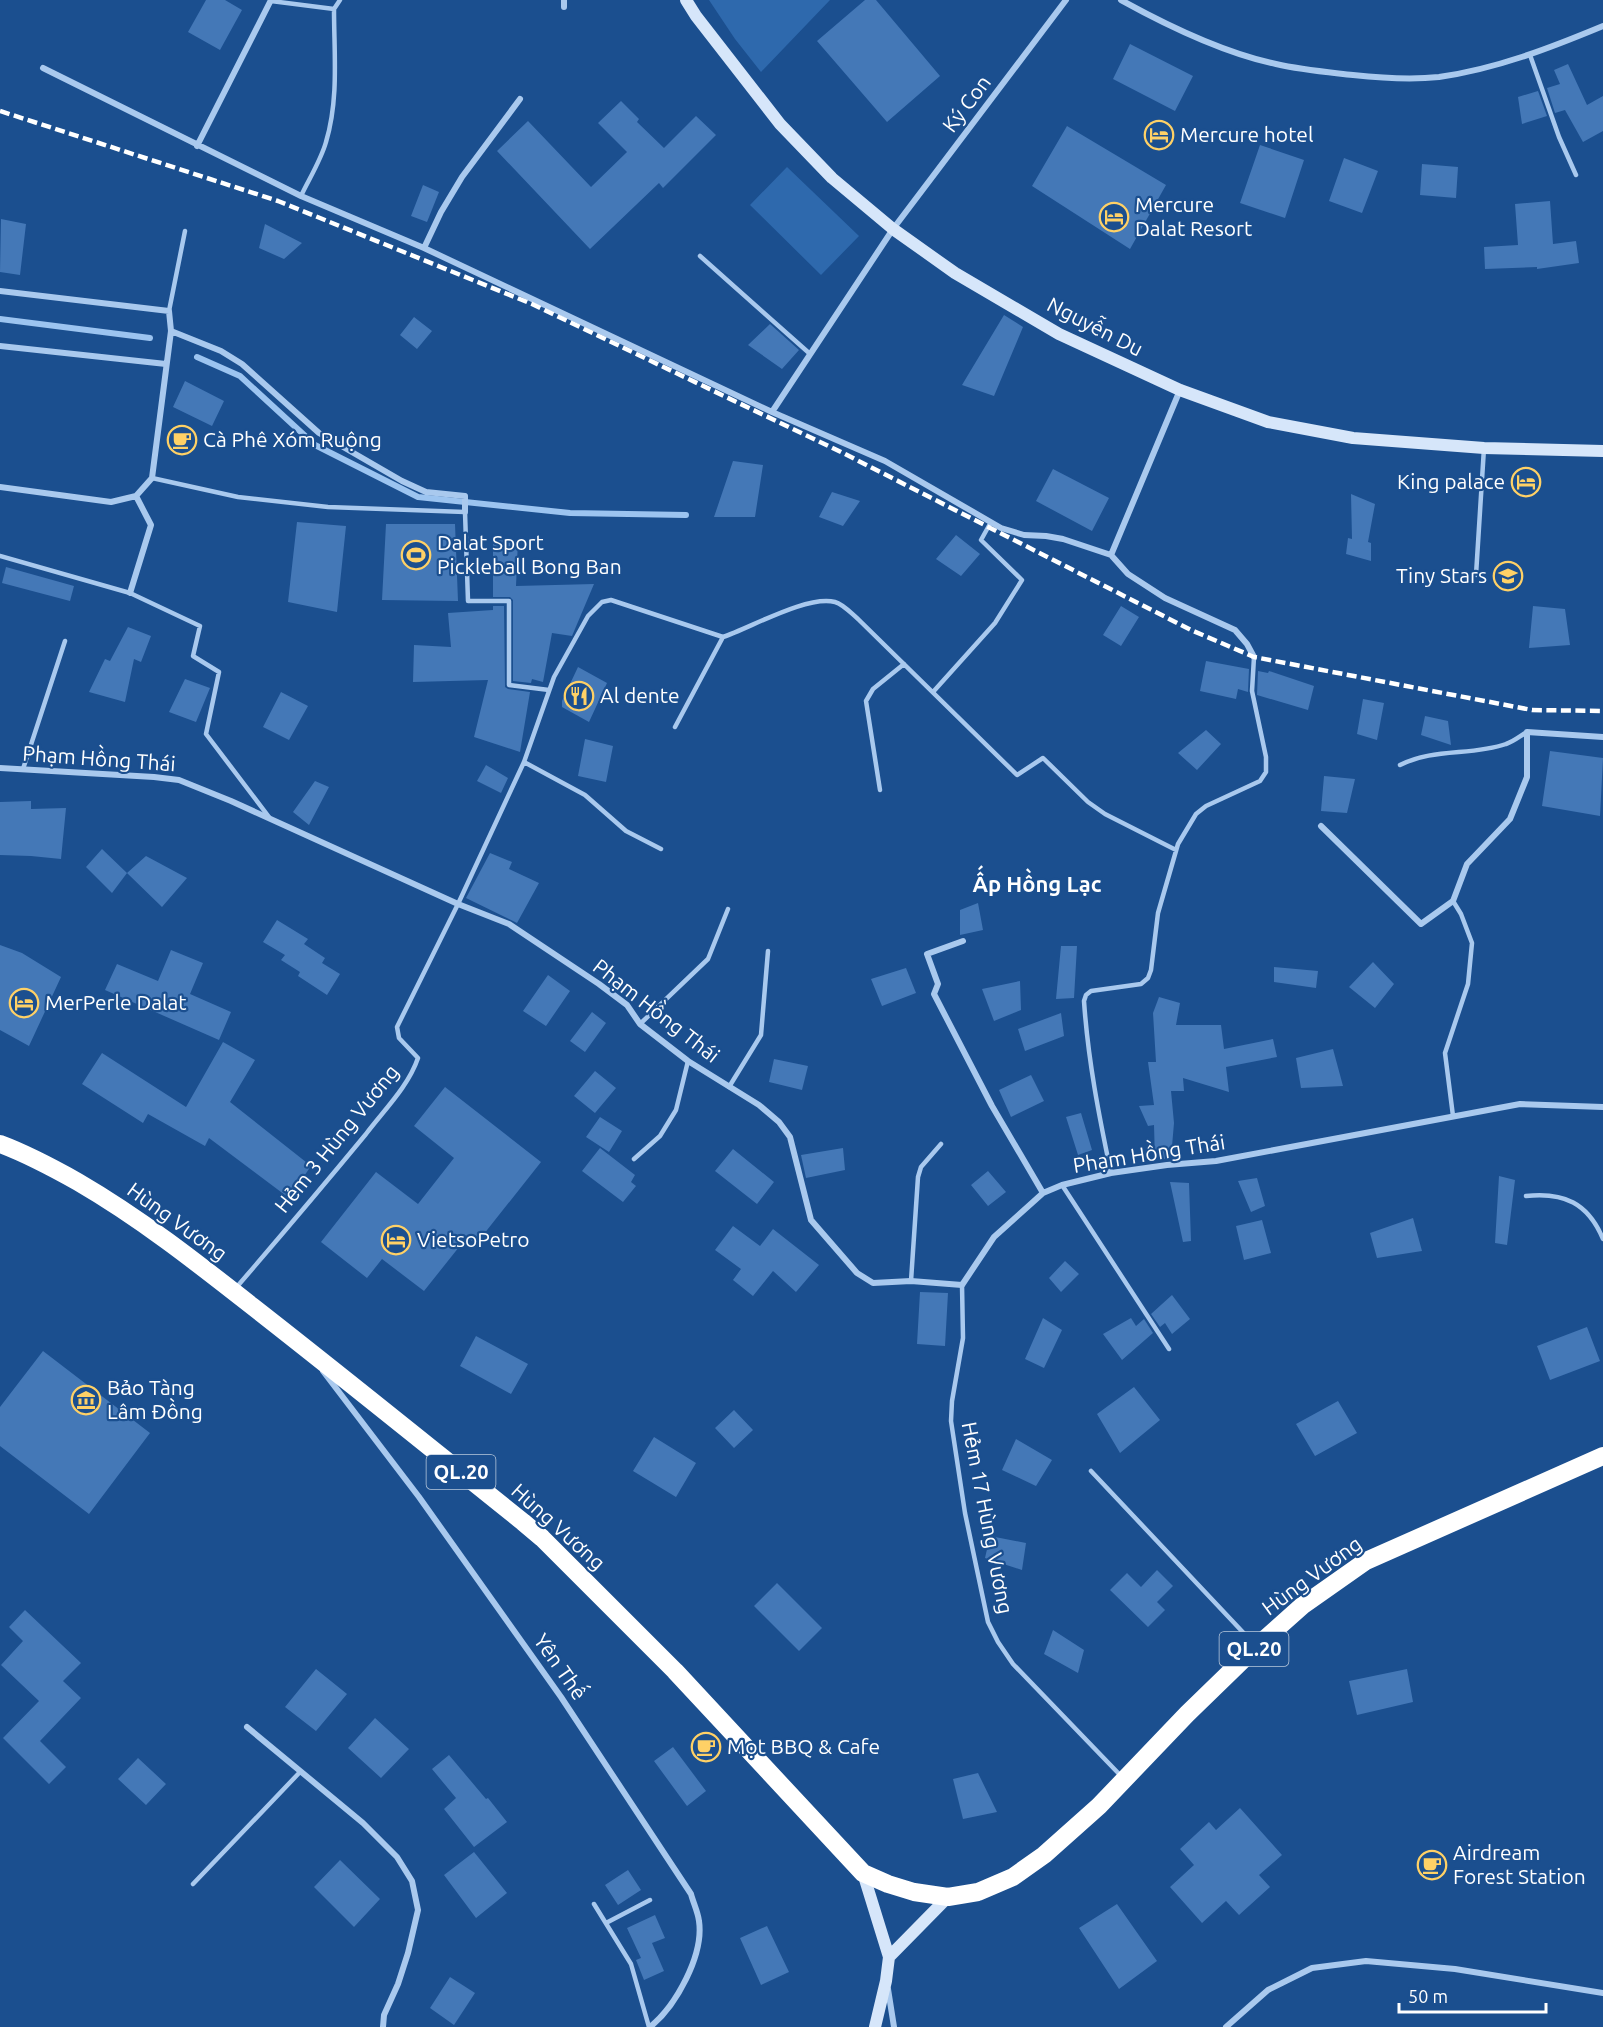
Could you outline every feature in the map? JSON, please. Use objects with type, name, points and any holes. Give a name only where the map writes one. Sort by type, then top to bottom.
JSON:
[{"type":"highway","name":"Hùng Vương","points":[[0,1144],[53,1168],[116,1205],[233,1291],[542,1538],[675,1671],[863,1873],[914,1893],[948,1897],[978,1892],[1013,1877],[1070,1833],[1099,1806],[1256,1647],[1302,1606],[1366,1561],[1603,1456]]},
{"type":"street","points":[[197,146],[271,0]]},
{"type":"street","name":"Nguyễn Du","points":[[686,0],[780,124],[832,178],[893,229],[955,273],[1059,334],[1180,390],[1268,422],[1353,438],[1484,448],[1603,451]]},
{"type":"street","name":"Ký Con","points":[[772,412],[893,229],[1066,0]]},
{"type":"street","points":[[1121,0],[1166,24],[1274,64],[1307,70],[1408,79],[1439,76],[1530,56],[1603,26]]},
{"type":"street","points":[[43,68],[301,196],[424,248],[772,412],[885,461],[1001,528],[1024,535],[1063,539],[1111,555],[1128,574],[1165,598],[1235,630],[1248,644],[1254,657]]},
{"type":"street","points":[[424,248],[441,212],[462,177],[520,99]]},
{"type":"street","points":[[0,291],[169,311],[171,331],[152,478],[136,496],[111,502],[0,487]]},
{"type":"street","points":[[171,331],[221,351],[242,364],[319,433],[402,481],[426,492],[465,496],[465,511]]},
{"type":"street","points":[[0,345],[166,364]]},
{"type":"street","points":[[1111,555],[1180,390]]},
{"type":"street","points":[[130,593],[151,525],[136,496]]},
{"type":"street","points":[[1321,826],[1421,924],[1453,901],[1467,864],[1510,819],[1527,777],[1527,732],[1603,737]]},
{"type":"street","name":"Phạm Hồng Thái","points":[[0,768],[179,780],[270,818],[458,904],[509,924],[627,1005],[640,1024],[688,1061],[759,1105],[779,1122],[790,1137],[811,1220],[851,1268],[873,1283],[911,1281],[962,1285],[994,1237],[1043,1193],[1062,1185],[1112,1173],[1216,1161],[1520,1104],[1603,1107]]},
{"type":"street","points":[[963,941],[927,954],[938,984],[934,994],[992,1106],[1043,1193]]},
{"type":"street","name":"Yên Thế","points":[[304,1347],[419,1497],[561,1697],[691,1894],[699,1922],[696,1957],[673,2004],[649,2027]]},
{"type":"street","points":[[247,1727],[363,1823],[397,1857],[412,1881],[418,1910],[408,1953],[398,1984],[384,2015],[383,2027]]},
{"type":"street","points":[[863,1873],[889,1957],[875,2027]]},
{"type":"street","points":[[889,1957],[948,1897]]},
{"type":"street","points":[[1226,2027],[1268,1990],[1312,1968],[1366,1961],[1455,1969],[1603,1993]]},
{"type":"street","points":[[886,1981],[894,2027]]},
{"type":"lane","points":[[271,0],[334,9]]},
{"type":"lane","points":[[301,196],[326,144],[332,118],[335,91],[334,9],[340,0]]},
{"type":"lane","points":[[1530,56],[1559,137],[1576,175]]},
{"type":"lane","points":[[169,311],[185,231]]},
{"type":"lane","points":[[700,256],[809,353]]},
{"type":"lane","points":[[1476,575],[1484,448]]},
{"type":"lane","points":[[152,478],[238,497],[328,507],[465,511],[468,601],[509,601],[509,685],[549,690]]},
{"type":"lane","points":[[933,692],[995,623],[1022,580],[981,540],[991,522]]},
{"type":"lane","points":[[0,556],[130,593],[200,626],[193,656],[219,672],[206,734],[270,818]]},
{"type":"lane","points":[[458,904],[524,762],[554,677],[588,616],[602,602],[611,600],[723,637]]},
{"type":"lane","points":[[675,728],[723,637],[799,606],[819,600],[838,602],[1017,775],[1043,758],[1088,802],[1105,814],[1176,850]]},
{"type":"lane","points":[[23,769],[65,641]]},
{"type":"lane","points":[[1112,1173],[1096,1105],[1087,1044],[1084,1001],[1086,995],[1091,991],[1141,984],[1148,978],[1158,913],[1176,850],[1196,814],[1206,806],[1260,781],[1266,772],[1266,757],[1252,692],[1254,657]]},
{"type":"lane","points":[[880,790],[866,700],[873,689],[904,664]]},
{"type":"lane","points":[[1400,765],[1424,755],[1471,751],[1507,744],[1527,732]]},
{"type":"lane","points":[[524,762],[585,795],[626,831],[661,849]]},
{"type":"lane","points":[[1453,901],[1461,914],[1472,943],[1468,984],[1445,1053],[1453,1116]]},
{"type":"lane","name":"Hẻm 3 Hùng Vương","points":[[233,1291],[310,1203],[400,1091],[415,1068],[418,1058],[399,1038],[397,1027],[458,904]]},
{"type":"lane","points":[[640,1024],[708,959],[728,909]]},
{"type":"lane","points":[[729,1087],[761,1035],[768,951]]},
{"type":"lane","points":[[634,1159],[660,1136],[676,1110],[688,1061]]},
{"type":"lane","points":[[911,1281],[918,1177],[921,1167],[941,1144]]},
{"type":"lane","points":[[1062,1185],[1169,1349]]},
{"type":"lane","points":[[1526,1196],[1545,1194],[1572,1201],[1598,1226],[1603,1239]]},
{"type":"lane","name":"Hẻm 17 Hùng Vương","points":[[962,1285],[963,1338],[951,1401],[951,1421],[969,1535],[988,1622],[1013,1664],[1124,1779]]},
{"type":"lane","points":[[1091,1471],[1256,1647]]},
{"type":"lane","points":[[193,1884],[300,1772]]},
{"type":"lane","points":[[606,1923],[650,1900]]},
{"type":"lane","points":[[594,1904],[631,1964],[649,2027]]},
{"type":"shaded area","points":[[709,0],[830,0],[761,72]]},
{"type":"shaded area","points":[[787,167],[859,236],[821,275],[750,205]]},
{"type":"building","points":[[206,0],[225,0],[242,10],[220,50],[188,32]]},
{"type":"building","points":[[865,0],[876,0],[940,76],[887,122],[817,41]]},
{"type":"building","points":[[1130,44],[1193,76],[1175,111],[1113,79]]},
{"type":"building","points":[[1568,64],[1587,105],[1603,96],[1603,131],[1583,142],[1565,110],[1555,113],[1547,88],[1560,84],[1554,70]]},
{"type":"building","points":[[1538,91],[1547,116],[1522,124],[1518,97]]},
{"type":"building","points":[[621,101],[639,119],[637,122],[664,148],[696,116],[716,135],[663,188],[659,183],[590,249],[497,151],[528,121],[591,187],[627,152],[598,123]]},
{"type":"building","name":"Mercure Dalat Resort","points":[[1067,126],[1166,185],[1130,249],[1032,186]]},
{"type":"building","points":[[1260,145],[1304,160],[1285,218],[1240,203]]},
{"type":"building","points":[[1344,158],[1378,171],[1362,213],[1329,201]]},
{"type":"building","points":[[1422,164],[1458,167],[1456,198],[1420,195]]},
{"type":"building","points":[[423,185],[439,192],[427,222],[411,216]]},
{"type":"building","points":[[1550,201],[1553,244],[1576,241],[1579,263],[1537,269],[1537,267],[1485,269],[1484,247],[1518,245],[1515,204]]},
{"type":"building","points":[[1,219],[26,224],[20,275],[0,272]]},
{"type":"building","points":[[265,224],[302,243],[284,259],[259,248]]},
{"type":"building","points":[[1004,315],[1023,327],[994,396],[962,385]]},
{"type":"building","points":[[414,317],[432,331],[417,349],[400,335]]},
{"type":"building","points":[[770,324],[799,350],[782,369],[748,345]]},
{"type":"building","points":[[185,381],[224,401],[212,426],[173,407]]},
{"type":"building","points":[[733,461],[763,465],[755,517],[714,517]]},
{"type":"building","points":[[1053,469],[1109,498],[1092,531],[1036,501]]},
{"type":"building","points":[[832,492],[860,501],[843,526],[819,517]]},
{"type":"building","points":[[1351,494],[1375,504],[1368,542],[1371,543],[1371,561],[1346,554],[1348,538],[1352,539]]},
{"type":"building","points":[[297,522],[346,526],[337,612],[288,602]]},
{"type":"building","points":[[386,524],[455,524],[458,601],[382,600]]},
{"type":"building","points":[[956,535],[980,554],[961,576],[936,559]]},
{"type":"building","points":[[493,540],[518,540],[516,586],[594,584],[572,636],[552,633],[543,682],[532,679],[531,683],[513,681],[513,600],[510,597],[493,597]]},
{"type":"building","points":[[6,567],[74,586],[70,601],[2,583]]},
{"type":"building","points":[[493,606],[504,606],[505,687],[530,692],[520,752],[474,737],[488,680],[413,682],[414,645],[451,647],[448,613],[493,610]]},
{"type":"building","points":[[1121,606],[1139,617],[1121,646],[1103,635]]},
{"type":"building","points":[[1533,606],[1565,609],[1570,645],[1529,648]]},
{"type":"building","points":[[128,627],[151,636],[141,662],[134,659],[125,702],[89,692],[105,659],[110,661]]},
{"type":"building","points":[[1206,661],[1249,669],[1248,692],[1238,689],[1236,699],[1200,691]]},
{"type":"building","points":[[578,667],[607,683],[589,722],[562,707],[562,701]]},
{"type":"building","points":[[1258,671],[1268,673],[1269,671],[1314,686],[1308,710],[1257,695]]},
{"type":"building","points":[[185,679],[210,688],[196,722],[169,712]]},
{"type":"building","points":[[281,692],[308,706],[289,740],[263,727]]},
{"type":"building","points":[[1363,699],[1384,703],[1377,740],[1357,734]]},
{"type":"building","points":[[1425,716],[1448,721],[1451,745],[1421,735]]},
{"type":"building","points":[[1206,730],[1221,744],[1197,770],[1178,753]]},
{"type":"building","points":[[585,739],[613,746],[606,782],[578,776]]},
{"type":"building","points":[[1550,751],[1603,758],[1600,816],[1542,806]]},
{"type":"building","points":[[486,765],[508,778],[501,793],[477,781]]},
{"type":"building","points":[[1324,776],[1355,779],[1347,813],[1321,811]]},
{"type":"building","points":[[315,781],[329,787],[309,825],[293,812]]},
{"type":"building","points":[[31,801],[31,809],[66,808],[61,859],[0,855],[0,802]]},
{"type":"building","points":[[102,849],[127,873],[112,893],[86,867]]},
{"type":"building","points":[[490,853],[512,862],[509,869],[539,883],[517,923],[466,898]]},
{"type":"building","points":[[146,856],[187,878],[162,907],[127,873]]},
{"type":"building","points":[[978,903],[983,930],[960,935],[960,910]]},
{"type":"building","points":[[277,920],[308,939],[304,944],[325,958],[322,963],[340,974],[327,995],[298,976],[300,972],[281,960],[285,955],[263,942]]},
{"type":"building","name":"MerPerle Dalat","points":[[0,945],[22,953],[61,977],[29,1046],[0,1030]]},
{"type":"building","points":[[1061,946],[1077,946],[1074,998],[1056,999]]},
{"type":"building","points":[[171,950],[203,963],[190,994],[231,1012],[219,1040],[105,990],[117,964],[158,981]]},
{"type":"building","points":[[1373,962],[1394,984],[1375,1008],[1349,987]]},
{"type":"building","points":[[1274,967],[1318,971],[1316,988],[1274,982]]},
{"type":"building","points":[[906,968],[916,993],[882,1006],[871,979]]},
{"type":"building","points":[[548,975],[570,991],[546,1026],[523,1011]]},
{"type":"building","points":[[1020,981],[1021,1010],[994,1021],[982,989]]},
{"type":"building","points":[[1159,997],[1180,1003],[1176,1025],[1221,1025],[1224,1049],[1273,1039],[1277,1057],[1226,1067],[1229,1092],[1183,1078],[1184,1091],[1171,1091],[1174,1123],[1171,1158],[1155,1160],[1154,1125],[1148,1126],[1139,1106],[1154,1105],[1148,1062],[1156,1062],[1153,1013]]},
{"type":"building","points":[[592,1012],[606,1023],[585,1052],[570,1041]]},
{"type":"building","points":[[1061,1013],[1064,1036],[1025,1051],[1018,1029]]},
{"type":"building","points":[[223,1042],[255,1060],[230,1102],[311,1166],[289,1198],[209,1138],[205,1146],[148,1114],[143,1123],[82,1084],[102,1053],[186,1107]]},
{"type":"building","points":[[1333,1049],[1343,1086],[1301,1088],[1296,1058]]},
{"type":"building","points":[[774,1059],[808,1066],[802,1090],[769,1082]]},
{"type":"building","points":[[595,1071],[616,1088],[595,1113],[574,1096]]},
{"type":"building","points":[[1031,1075],[1044,1101],[1011,1117],[999,1090]]},
{"type":"building","points":[[445,1087],[541,1162],[476,1244],[467,1237],[424,1291],[382,1259],[367,1278],[321,1242],[376,1172],[418,1204],[454,1158],[414,1126]]},
{"type":"building","points":[[1081,1113],[1092,1150],[1078,1155],[1066,1117]]},
{"type":"building","points":[[600,1117],[622,1131],[609,1152],[586,1137]]},
{"type":"building","points":[[600,1148],[635,1175],[631,1182],[636,1186],[623,1202],[582,1171]]},
{"type":"building","points":[[843,1148],[845,1170],[806,1178],[801,1155]]},
{"type":"building","points":[[733,1149],[774,1182],[757,1204],[715,1171]]},
{"type":"building","points":[[988,1171],[1006,1192],[988,1206],[971,1185]]},
{"type":"building","points":[[1499,1176],[1515,1180],[1507,1245],[1495,1243]]},
{"type":"building","points":[[1257,1178],[1265,1206],[1251,1212],[1238,1181]]},
{"type":"building","points":[[1170,1182],[1189,1183],[1191,1241],[1183,1242]]},
{"type":"building","points":[[1413,1218],[1422,1251],[1377,1258],[1370,1233]]},
{"type":"building","points":[[1262,1220],[1271,1253],[1244,1260],[1236,1226]]},
{"type":"building","points":[[733,1226],[760,1246],[773,1229],[819,1265],[796,1292],[773,1271],[753,1296],[733,1280],[741,1269],[715,1250]]},
{"type":"building","points":[[1065,1261],[1079,1274],[1061,1292],[1049,1278]]},
{"type":"building","points":[[920,1292],[948,1293],[945,1346],[917,1344]]},
{"type":"building","points":[[1172,1295],[1190,1319],[1172,1334],[1165,1323],[1160,1327],[1151,1314]]},
{"type":"building","points":[[1043,1318],[1062,1330],[1044,1368],[1025,1359]]},
{"type":"building","points":[[1131,1318],[1136,1326],[1144,1319],[1153,1333],[1122,1360],[1103,1334]]},
{"type":"building","points":[[1587,1327],[1600,1361],[1550,1380],[1537,1346]]},
{"type":"building","points":[[476,1336],[528,1364],[511,1394],[460,1366]]},
{"type":"building","points":[[43,1351],[150,1433],[89,1514],[0,1446],[0,1407]]},
{"type":"building","points":[[1134,1387],[1160,1420],[1120,1453],[1097,1414]]},
{"type":"building","points":[[1338,1401],[1357,1433],[1315,1456],[1296,1424]]},
{"type":"building","points":[[734,1410],[753,1430],[734,1448],[715,1428]]},
{"type":"building","points":[[654,1437],[696,1463],[676,1497],[633,1471]]},
{"type":"building","points":[[1016,1439],[1052,1460],[1036,1486],[1002,1470]]},
{"type":"building","points":[[990,1536],[1026,1543],[1022,1570],[985,1558]]},
{"type":"building","points":[[1157,1570],[1173,1586],[1157,1602],[1165,1610],[1148,1627],[1110,1590],[1127,1573],[1141,1587]]},
{"type":"building","points":[[777,1583],[822,1628],[799,1651],[754,1606]]},
{"type":"building","points":[[25,1610],[81,1663],[63,1681],[81,1698],[40,1741],[66,1767],[49,1784],[3,1738],[39,1701],[1,1665],[23,1641],[9,1627]]},
{"type":"building","points":[[1053,1630],[1084,1650],[1078,1673],[1044,1654]]},
{"type":"building","points":[[316,1669],[347,1694],[316,1731],[285,1707]]},
{"type":"building","points":[[1407,1669],[1413,1702],[1357,1715],[1349,1681]]},
{"type":"building","points":[[375,1718],[409,1749],[381,1778],[348,1748]]},
{"type":"building","points":[[673,1747],[706,1791],[687,1806],[654,1761]]},
{"type":"building","points":[[449,1755],[507,1822],[474,1847],[444,1809],[456,1798],[432,1769]]},
{"type":"building","points":[[138,1758],[166,1784],[146,1805],[118,1779]]},
{"type":"building","points":[[978,1773],[997,1812],[963,1819],[953,1779]]},
{"type":"building","points":[[1240,1808],[1282,1855],[1259,1875],[1270,1887],[1239,1915],[1226,1901],[1202,1923],[1170,1887],[1194,1865],[1180,1849],[1209,1822],[1216,1830]]},
{"type":"building","points":[[474,1852],[507,1893],[476,1918],[444,1875]]},
{"type":"building","points":[[340,1860],[380,1899],[354,1927],[314,1887]]},
{"type":"building","points":[[628,1870],[641,1890],[618,1905],[605,1885]]},
{"type":"building","points":[[1117,1904],[1157,1961],[1119,1989],[1079,1928]]},
{"type":"building","points":[[655,1915],[665,1938],[652,1943],[664,1971],[644,1980],[636,1960],[641,1958],[627,1928]]},
{"type":"building","points":[[767,1926],[789,1972],[761,1985],[740,1938]]},
{"type":"building","points":[[450,1977],[475,1993],[454,2025],[430,2008]]},
{"type":"waterway","points":[[0,319],[150,338]]},
{"type":"waterway","points":[[197,357],[240,376],[315,445],[418,497],[570,513],[686,515]]},
{"type":"railway","points":[[0,111],[278,201],[532,304],[841,452],[1191,630],[1254,657],[1532,710],[1603,711]]},
{"type":"place","name":"Mercure hotel","points":[[1159,135]]},
{"type":"place","name":"Mercure Dalat Resort","points":[[1114,217]]},
{"type":"place","name":"Cà Phê Xóm Ruộng","points":[[182,440]]},
{"type":"place","name":"King palace","points":[[1526,482]]},
{"type":"place","name":"Dalat Sport Pickleball Bong Ban","points":[[416,555]]},
{"type":"place","name":"Tiny Stars","points":[[1508,576]]},
{"type":"place","name":"Al dente","points":[[579,696]]},
{"type":"place","name":"MerPerle Dalat","points":[[24,1003]]},
{"type":"place","name":"VietsoPetro","points":[[396,1240]]},
{"type":"place","name":"Bảo Tàng Lâm Đồng","points":[[86,1400]]},
{"type":"place","name":"Mọt BBQ & Cafe","points":[[706,1747]]},
{"type":"place","name":"Airdream Forest Station","points":[[1432,1865]]},
{"type":"district","name":"Ấp Hồng Lạc","points":[[1037,884]]}]
